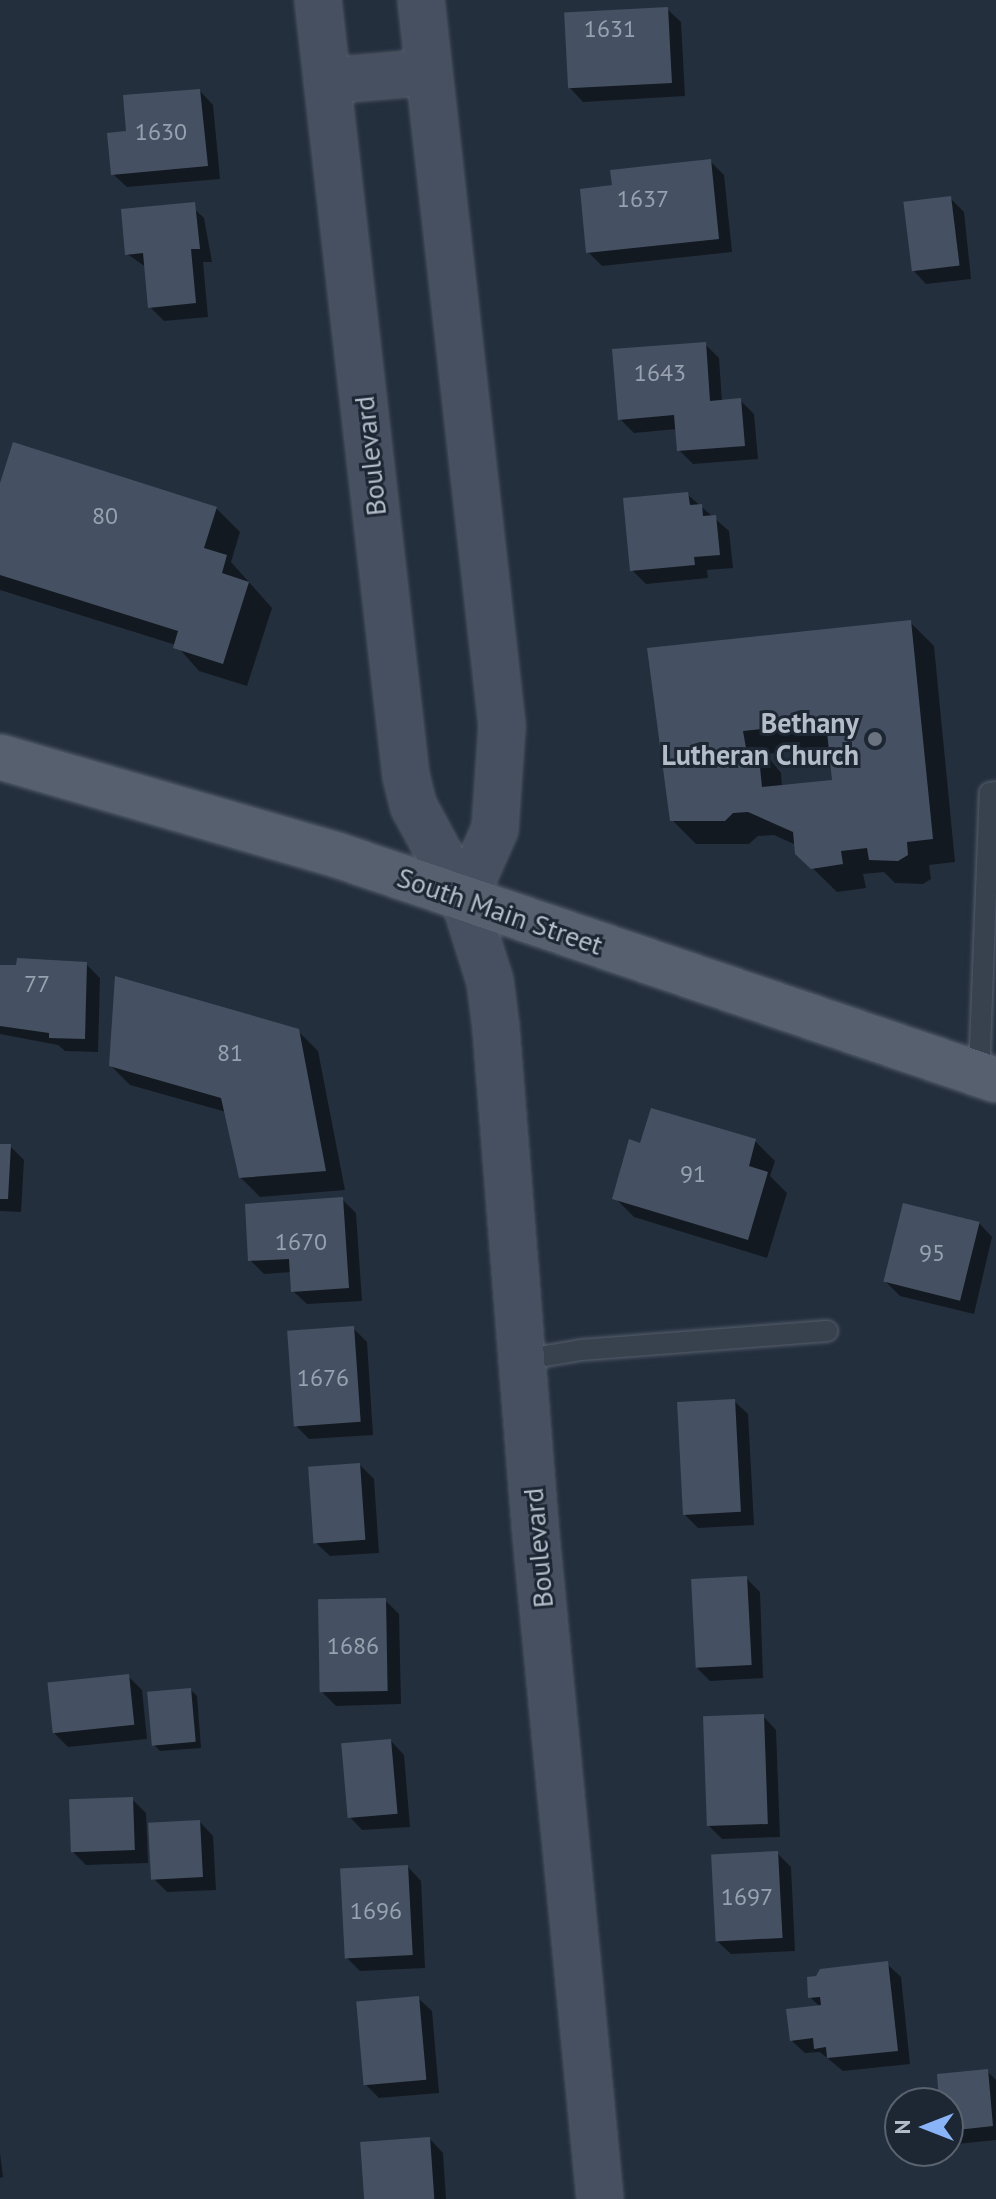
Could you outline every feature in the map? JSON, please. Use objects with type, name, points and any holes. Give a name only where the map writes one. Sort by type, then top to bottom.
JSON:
[{"type":"main road","name":"Boulevard","points":[[318,0],[406,776],[414,807],[464,899],[490,981],[600,2199]]},
{"type":"main road","points":[[421,0],[502,726],[495,829],[464,899]]},
{"type":"main road","points":[[327,81],[429,72]]},
{"type":"main road","name":"South Main Street","points":[[0,757],[337,855],[987,1077]]},
{"type":"lane","points":[[987,1077],[990,793],[996,792]]},
{"type":"lane","points":[[522,1360],[581,1350],[827,1331]]},
{"type":"building","points":[[668,7],[672,83],[568,88],[564,12]]},
{"type":"building","points":[[200,89],[208,166],[111,175],[107,133],[126,131],[123,95]]},
{"type":"building","points":[[711,159],[719,239],[586,253],[580,189],[612,185],[610,170]]},
{"type":"building","points":[[951,196],[960,265],[912,271],[903,202]]},
{"type":"building","points":[[195,202],[200,249],[191,249],[196,303],[148,308],[143,253],[125,255],[121,209]]},
{"type":"building","points":[[706,342],[710,401],[741,398],[745,446],[677,451],[674,415],[618,420],[612,349]]},
{"type":"building","points":[[13,442],[217,507],[204,548],[227,555],[222,573],[249,582],[223,664],[173,648],[178,631],[0,575],[0,483]]},
{"type":"building","points":[[688,492],[690,505],[702,504],[703,516],[716,515],[720,555],[694,557],[695,565],[630,571],[623,498]]},
{"type":"building","name":"Bethany Lutheran Church","points":[[911,620],[933,839],[907,842],[908,855],[898,861],[869,860],[867,848],[841,851],[843,864],[811,869],[795,854],[793,832],[748,812],[733,813],[725,821],[670,821],[647,648]],"holes":[[[826,722],[832,780],[762,787],[758,747],[746,748],[743,731]]]},
{"type":"building","points":[[17,958],[87,962],[85,1039],[49,1038],[49,1033],[0,1026],[0,965],[16,965]]},
{"type":"building","points":[[115,976],[299,1029],[326,1171],[239,1178],[221,1098],[109,1066]]},
{"type":"building","points":[[651,1108],[756,1139],[749,1166],[768,1172],[748,1240],[612,1199],[629,1139],[640,1143]]},
{"type":"building","points":[[0,1144],[11,1144],[8,1199],[0,1199]]},
{"type":"building","points":[[343,1197],[349,1288],[291,1292],[289,1259],[248,1261],[245,1204]]},
{"type":"building","points":[[903,1203],[980,1222],[960,1301],[883,1282]]},
{"type":"building","points":[[354,1326],[361,1422],[294,1426],[287,1331]]},
{"type":"building","points":[[735,1399],[741,1512],[683,1515],[677,1402]]},
{"type":"building","points":[[360,1463],[365,1540],[313,1543],[308,1467]]},
{"type":"building","points":[[747,1576],[752,1665],[696,1668],[691,1579]]},
{"type":"building","points":[[386,1598],[388,1691],[320,1692],[318,1599]]},
{"type":"building","points":[[129,1674],[134,1725],[53,1733],[47,1683]]},
{"type":"building","points":[[191,1688],[196,1742],[152,1746],[147,1692]]},
{"type":"building","points":[[764,1714],[768,1824],[707,1826],[703,1716]]},
{"type":"building","points":[[391,1739],[398,1814],[348,1818],[341,1743]]},
{"type":"building","points":[[133,1797],[135,1850],[71,1852],[69,1799]]},
{"type":"building","points":[[200,1820],[203,1877],[151,1880],[148,1823]]},
{"type":"building","points":[[778,1851],[783,1938],[716,1941],[711,1855]]},
{"type":"building","points":[[408,1865],[413,1955],[345,1958],[340,1869]]},
{"type":"building","points":[[888,1961],[898,2051],[827,2058],[826,2047],[814,2049],[813,2038],[790,2041],[786,2009],[821,2005],[820,1997],[808,1998],[807,1977],[816,1976],[820,1969]]},
{"type":"building","points":[[419,1996],[426,2080],[364,2085],[356,2001]]},
{"type":"building","points":[[988,2069],[993,2126],[964,2129],[964,2087],[938,2087],[937,2074]]},
{"type":"building","points":[[430,2137],[434,2199],[364,2199],[360,2142]]},
{"type":"place","name":"Bethany Lutheran Church","points":[[875,739]]}]
